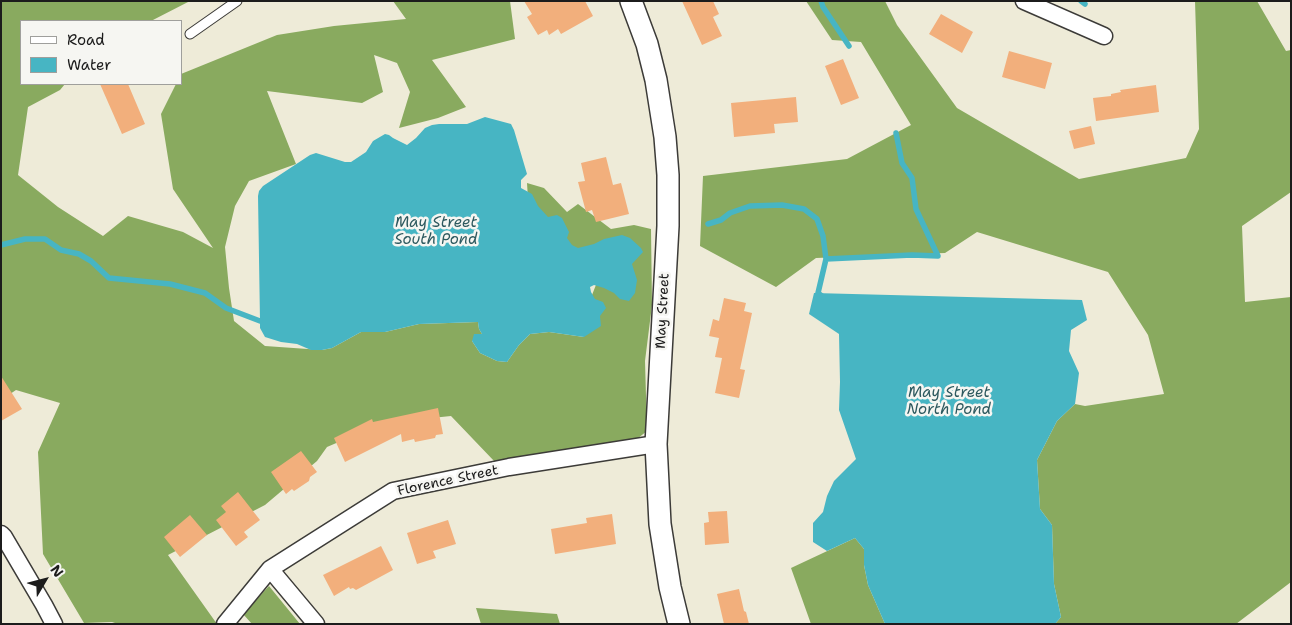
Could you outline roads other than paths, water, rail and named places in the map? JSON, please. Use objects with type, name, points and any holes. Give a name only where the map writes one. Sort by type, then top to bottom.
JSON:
[{"type":"street","name":"May Street","points":[[630,1],[647,44],[656,80],[665,137],[668,175],[668,226],[656,444],[660,524],[670,587],[679,624]]},
{"type":"street","points":[[1024,1],[1104,36]]},
{"type":"street","name":"Florence Street","points":[[225,624],[270,570],[393,491],[509,467],[656,444]]},
{"type":"street","points":[[1,534],[54,624]]},
{"type":"street","points":[[270,570],[316,624]]},
{"type":"lane","points":[[190,34],[237,1]]},
{"type":"water","name":"May Street South Pond","points":[[485,117],[511,124],[527,174],[521,180],[521,188],[532,194],[538,206],[548,217],[557,215],[562,218],[569,232],[567,238],[572,245],[578,248],[622,235],[630,238],[641,248],[643,252],[632,264],[637,280],[635,293],[629,301],[620,299],[614,293],[604,288],[594,285],[590,287],[595,299],[603,302],[606,308],[600,316],[601,326],[584,337],[549,332],[530,334],[519,345],[507,362],[497,361],[480,353],[472,341],[474,334],[482,334],[478,322],[419,324],[385,332],[361,332],[332,348],[322,350],[311,350],[297,344],[265,337],[260,328],[258,196],[263,186],[316,153],[351,162],[366,152],[373,141],[385,134],[407,145],[425,128],[432,125],[467,124]]},
{"type":"water","name":"May Street North Pond","points":[[814,293],[1082,300],[1087,320],[1071,330],[1069,351],[1079,373],[1075,404],[1057,421],[1037,460],[1040,509],[1052,525],[1054,584],[1061,617],[1055,624],[885,624],[868,585],[864,565],[864,549],[855,538],[827,551],[813,542],[813,523],[823,512],[827,496],[834,481],[856,459],[839,410],[839,334],[809,314]]},
{"type":"waterway","points":[[821,1],[849,46]]},
{"type":"waterway","points":[[1081,1],[1085,4]]},
{"type":"waterway","points":[[823,297],[818,293],[826,259],[912,255],[938,256],[916,209],[912,178],[902,163],[896,133]]},
{"type":"waterway","points":[[708,224],[750,206],[782,205],[804,209],[817,219],[823,236],[826,259]]},
{"type":"waterway","points":[[1,245],[25,239],[45,239],[61,250],[79,254],[91,261],[109,278],[170,284],[205,293],[226,308],[260,321]]}]
